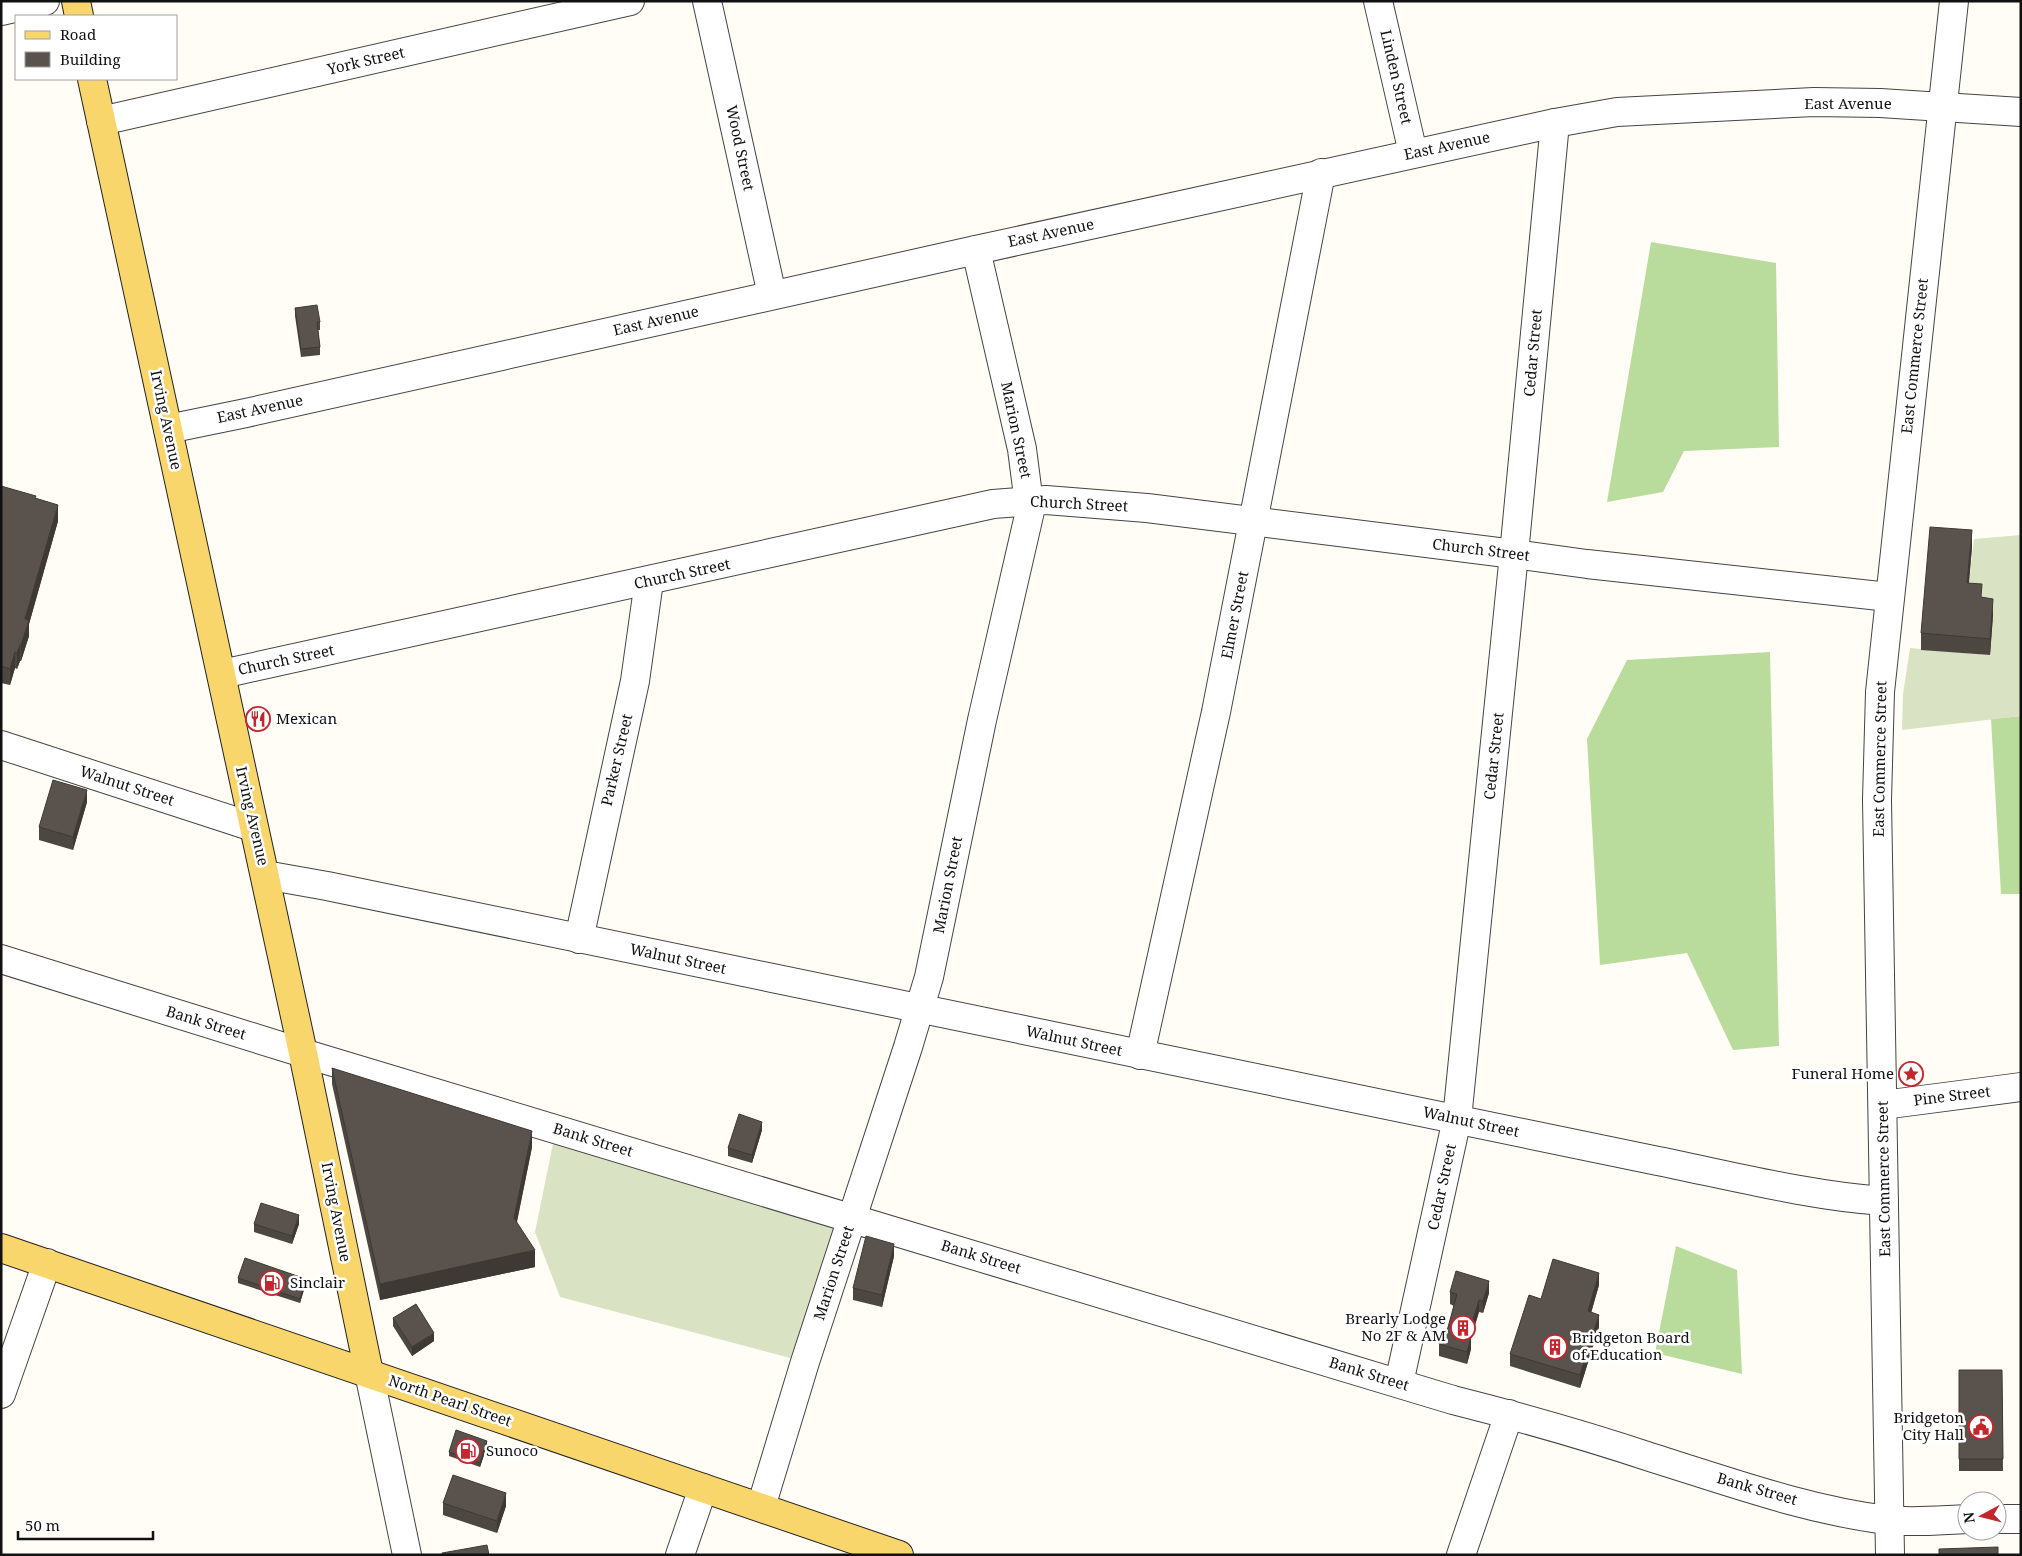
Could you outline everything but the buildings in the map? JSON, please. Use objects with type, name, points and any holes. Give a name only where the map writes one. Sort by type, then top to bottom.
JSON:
[{"type":"main road","points":[[76,1],[79,15]]},
{"type":"main road","name":"Irving Avenue","points":[[92,80],[222,674],[369,1373]]},
{"type":"main road","name":"North Pearl Street","points":[[1,1248],[900,1555]]},
{"type":"street","points":[[1,11],[45,1]]},
{"type":"street","name":"York Street","points":[[101,120],[630,1]]},
{"type":"street","name":"Wood Street","points":[[707,1],[772,295]]},
{"type":"street","name":"Linden Street","points":[[1378,1],[1413,153]]},
{"type":"street","name":"East Commerce Street","points":[[1890,1555],[1877,800],[1880,692],[1954,1]]},
{"type":"street","name":"East Avenue","points":[[168,429],[1321,173],[1555,123],[1617,112],[1814,102],[1880,103],[2021,112]]},
{"type":"street","name":"Cedar Street","points":[[1399,1383],[1457,1119],[1555,123]]},
{"type":"street","name":"Elmer Street","points":[[1140,1055],[1216,712],[1321,173]]},
{"type":"street","name":"Marion Street","points":[[761,1508],[805,1362],[929,977],[982,720],[1030,511],[1022,448],[976,250]]},
{"type":"street","name":"Church Street","points":[[222,674],[993,504],[1029,500],[1093,502],[1254,520],[1586,564],[1889,597]]},
{"type":"street","name":"Parker Street","points":[[578,939],[635,681],[649,581]]},
{"type":"street","name":"Walnut Street","points":[[1,745],[253,827]]},
{"type":"street","name":"Walnut Street","points":[[265,875],[327,886],[1140,1055],[1816,1192],[1857,1199],[1884,1201]]},
{"type":"street","name":"Bank Street","points":[[1,960],[852,1219],[1399,1383],[1509,1414],[1769,1495],[1890,1520],[1957,1520]]},
{"type":"street","name":"Pine Street","points":[[1883,1105],[2021,1087]]},
{"type":"street","points":[[1,1394],[46,1263]]},
{"type":"street","name":"Irving Avenue","points":[[369,1373],[407,1555]]},
{"type":"street","points":[[1461,1555],[1509,1414]]},
{"type":"street","points":[[680,1555],[703,1488]]},
{"type":"street","points":[[2007,1519],[2021,1519]]},
{"type":"green space","points":[[1651,242],[1776,263],[1779,447],[1684,451],[1663,492],[1607,502]]},
{"type":"green space","points":[[2021,535],[2021,716],[1902,730],[1903,694],[1910,648],[1990,655],[1967,599],[1974,539]]},
{"type":"green space","points":[[1770,652],[1779,1046],[1733,1050],[1687,953],[1600,965],[1587,739],[1627,660]]},
{"type":"green space","points":[[2021,716],[2021,894],[2001,894],[1991,719]]},
{"type":"green space","points":[[556,1129],[852,1219],[805,1362],[560,1297],[535,1232]]},
{"type":"green space","points":[[1676,1246],[1737,1270],[1742,1374],[1655,1353]]},
{"type":"place","name":"Mexican","points":[[258,719]]},
{"type":"place","name":"Funeral Home","points":[[1911,1074]]},
{"type":"place","name":"Sinclair","points":[[272,1283]]},
{"type":"place","name":"Brearly Lodge No 2F & AM","points":[[1463,1328]]},
{"type":"place","name":"Bridgeton Board of Education","points":[[1555,1347]]},
{"type":"place","name":"Bridgeton City Hall","points":[[1981,1427]]},
{"type":"place","name":"Sunoco","points":[[468,1451]]}]
